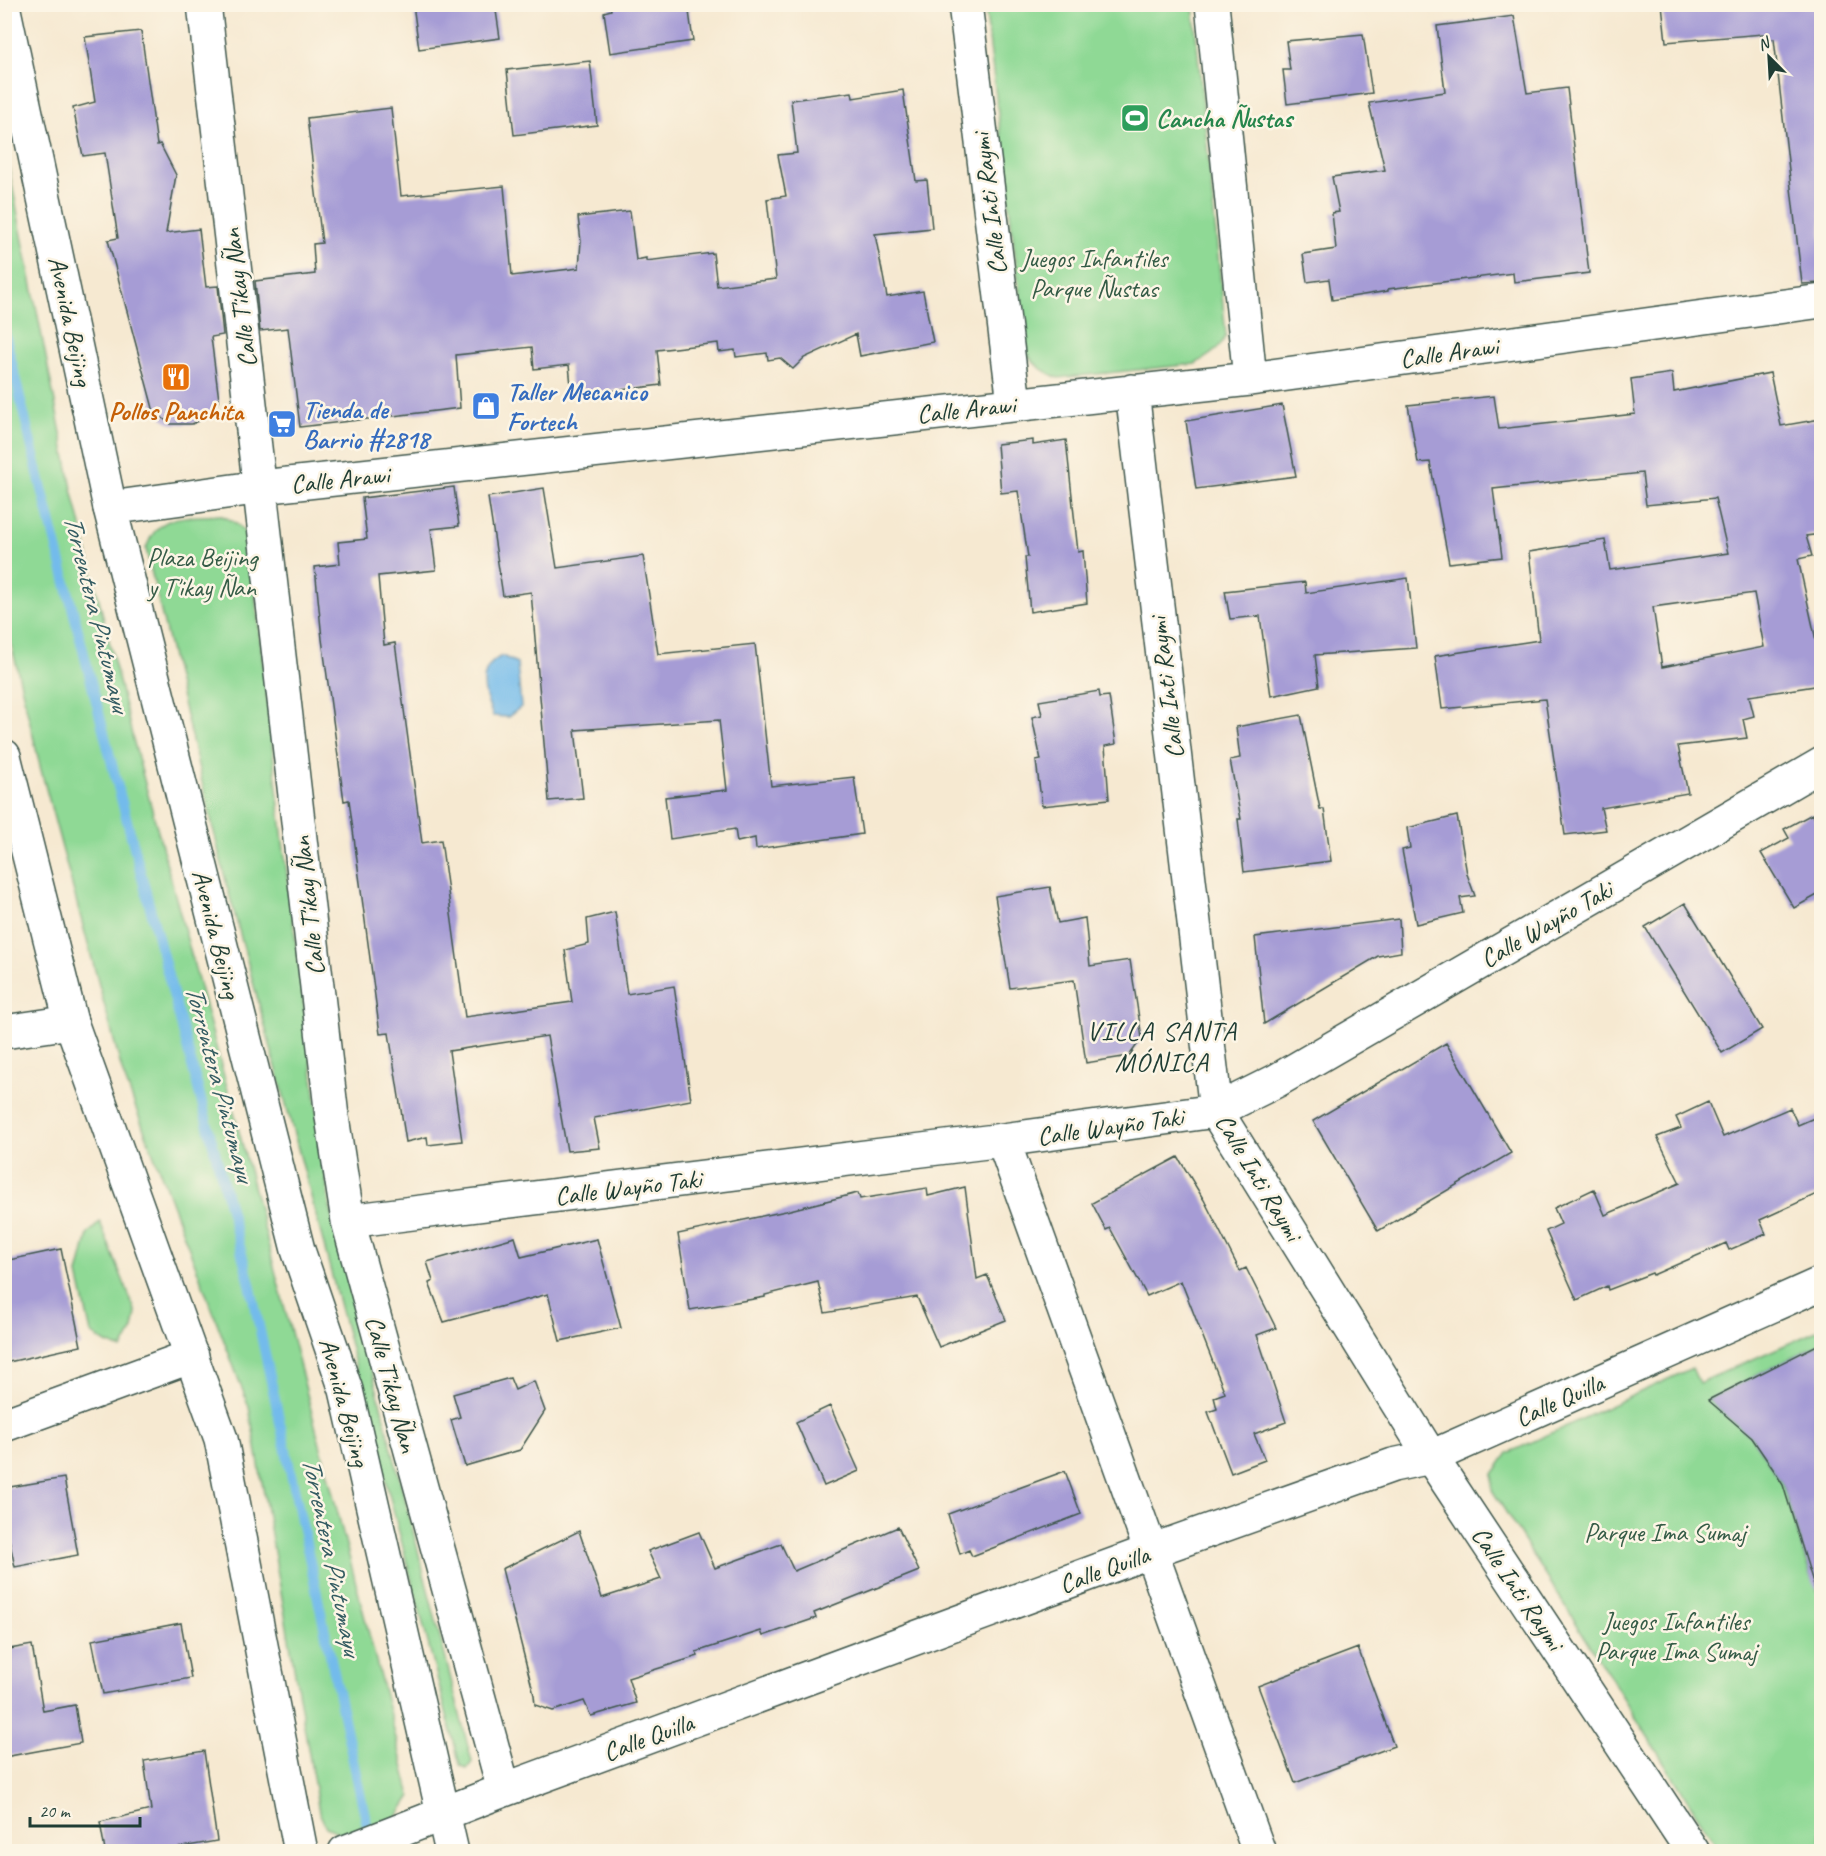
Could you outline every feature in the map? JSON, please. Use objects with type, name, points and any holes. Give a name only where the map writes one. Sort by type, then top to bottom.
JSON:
[{"type":"street","name":"Calle T'ikay Ñan","points":[[204,4],[332,1117],[348,1221],[504,1790]]},
{"type":"street","name":"Calle Inti Raymi","points":[[965,4],[1014,404]]},
{"type":"street","points":[[1212,4],[1250,379]]},
{"type":"street","name":"Avenida Beijing","points":[[4,10],[110,508],[298,1250],[346,1390],[452,1851]]},
{"type":"street","name":"Calle Arawi","points":[[110,508],[261,487],[1250,379],[1821,301]]},
{"type":"street","name":"Calle Inti Raymi","points":[[1132,392],[1216,1111],[1431,1457],[1693,1851]]},
{"type":"street","name":"Calle Wayño Taki","points":[[348,1221],[1003,1140],[1216,1111],[1276,1081],[1821,764]]},
{"type":"street","points":[[6,766],[71,1022],[221,1439],[301,1851]]},
{"type":"street","points":[[4,1032],[71,1022]]},
{"type":"street","points":[[1003,1140],[1259,1851]]},
{"type":"street","name":"Calle Quilla","points":[[360,1846],[504,1790],[1151,1551],[1393,1465],[1431,1457],[1821,1283]]},
{"type":"street","points":[[4,1425],[192,1356]]},
{"type":"green space","name":"Juegos Infantiles Parque Ñustas","points":[[985,5],[1193,5],[1226,336],[1217,349],[1205,358],[1195,364],[1058,378],[1033,362],[1027,354]]},
{"type":"green space","points":[[4,144],[72,489],[133,739],[241,1139],[411,1796],[395,1820],[357,1836],[342,1834],[326,1827],[319,1812],[249,1407],[123,1074],[41,770],[5,617]]},
{"type":"green space","name":"Plaza Beijing y T'ikay Ñan","points":[[220,515],[237,524],[249,540],[284,851],[329,1202],[472,1762],[467,1769],[460,1765],[227,886],[146,549],[151,537],[166,522],[185,517]]},
{"type":"green space","points":[[100,1222],[136,1313],[133,1329],[122,1349],[106,1343],[91,1333],[78,1274],[88,1234]]},
{"type":"green space","name":"Parque Ima Sumaj","points":[[1821,1329],[1821,1343],[1708,1400],[1752,1438],[1783,1485],[1806,1563],[1821,1599],[1821,1851],[1720,1851],[1492,1490],[1493,1474],[1508,1453],[1692,1368],[1699,1383]]},
{"type":"water","points":[[502,656],[517,663],[521,707],[508,717],[493,716],[484,682],[488,667]]},
{"type":"building","points":[[413,4],[495,4],[500,38],[419,49]]},
{"type":"building","points":[[610,4],[688,4],[693,41],[610,53],[604,12],[611,10]]},
{"type":"building","points":[[1662,4],[1821,4],[1821,283],[1802,284],[1774,39],[1764,41],[1763,34],[1666,42]]},
{"type":"building","points":[[1514,16],[1527,93],[1567,88],[1589,273],[1514,282],[1513,273],[1388,289],[1388,291],[1332,300],[1329,279],[1307,282],[1303,254],[1336,249],[1332,213],[1339,212],[1332,177],[1385,170],[1369,103],[1445,92],[1437,26]]},
{"type":"building","points":[[141,31],[157,145],[160,144],[176,175],[166,233],[199,229],[206,287],[218,286],[223,335],[211,337],[219,400],[208,417],[192,424],[171,424],[154,412],[108,240],[118,238],[105,153],[83,156],[73,108],[95,102],[85,37]]},
{"type":"building","points":[[1363,34],[1372,93],[1287,104],[1283,70],[1290,70],[1286,41]]},
{"type":"building","points":[[590,61],[597,125],[514,135],[507,70]]},
{"type":"building","points":[[903,90],[916,181],[927,180],[932,228],[875,234],[887,297],[923,291],[933,342],[860,356],[856,334],[804,358],[793,369],[780,358],[768,360],[767,353],[736,357],[735,350],[719,352],[718,343],[657,350],[661,385],[572,396],[569,365],[534,369],[532,347],[456,355],[460,408],[300,427],[288,328],[260,331],[255,281],[315,274],[313,244],[322,243],[307,118],[391,108],[401,196],[504,186],[512,276],[579,268],[581,241],[578,217],[630,211],[636,260],[646,258],[646,261],[713,253],[717,286],[776,279],[767,199],[786,196],[778,155],[797,153],[791,100],[852,92],[853,98]]},
{"type":"building","points":[[1672,373],[1674,392],[1770,373],[1781,426],[1821,419],[1821,534],[1806,536],[1812,556],[1798,559],[1821,663],[1821,685],[1749,696],[1754,716],[1743,719],[1747,738],[1678,746],[1688,793],[1601,808],[1606,830],[1565,835],[1545,699],[1442,709],[1435,656],[1539,640],[1529,552],[1605,540],[1610,570],[1728,553],[1715,498],[1646,505],[1642,473],[1493,489],[1502,557],[1449,563],[1430,462],[1418,463],[1408,405],[1494,396],[1499,429],[1635,414],[1631,379]],"holes":[[[1754,593],[1764,647],[1662,667],[1653,607]]]},
{"type":"building","points":[[1282,405],[1296,476],[1196,489],[1186,421]]},
{"type":"building","points":[[1033,440],[1033,445],[1066,440],[1078,552],[1083,551],[1087,603],[1030,612],[1025,557],[1028,557],[1018,491],[1001,493],[997,444]]},
{"type":"building","points":[[454,487],[459,526],[431,529],[436,570],[378,576],[384,645],[395,643],[422,843],[441,840],[465,1017],[572,1002],[565,950],[589,944],[587,919],[615,912],[627,994],[674,986],[691,1100],[594,1118],[600,1148],[567,1151],[547,1036],[449,1051],[462,1141],[428,1145],[427,1137],[406,1142],[389,1033],[380,1034],[349,800],[344,801],[322,639],[315,567],[340,564],[338,542],[367,539],[362,498]]},
{"type":"building","points":[[544,488],[557,568],[643,556],[658,654],[755,644],[771,786],[854,777],[862,834],[756,849],[755,838],[737,842],[735,829],[670,839],[665,797],[727,790],[719,720],[575,730],[583,798],[549,801],[531,592],[503,596],[488,497]]},
{"type":"building","points":[[1408,578],[1416,648],[1315,655],[1319,686],[1271,696],[1260,616],[1230,619],[1225,591],[1305,582],[1306,593]]},
{"type":"building","points":[[1099,691],[1100,697],[1109,696],[1116,744],[1105,746],[1109,799],[1042,806],[1036,761],[1041,760],[1032,717],[1042,715],[1039,701]]},
{"type":"building","points":[[1301,715],[1320,809],[1324,809],[1331,861],[1244,872],[1238,819],[1241,819],[1230,760],[1240,758],[1236,727]]},
{"type":"building","points":[[1812,814],[1817,822],[1821,820],[1821,893],[1794,908],[1761,853],[1789,838],[1784,829]]},
{"type":"building","points":[[1457,816],[1467,874],[1475,896],[1460,898],[1463,913],[1416,924],[1402,850],[1410,848],[1407,828]]},
{"type":"building","points":[[1050,887],[1058,923],[1085,918],[1090,966],[1130,960],[1142,1038],[1129,1056],[1086,1063],[1074,980],[1010,988],[995,896]]},
{"type":"building","points":[[1685,903],[1762,1029],[1722,1053],[1645,927]]},
{"type":"building","points":[[1399,919],[1401,952],[1378,956],[1264,1024],[1255,937]]},
{"type":"building","points":[[1446,1043],[1511,1153],[1378,1231],[1313,1121]]},
{"type":"building","points":[[1708,1102],[1723,1137],[1790,1108],[1798,1125],[1821,1115],[1821,1192],[1760,1220],[1766,1234],[1729,1250],[1726,1243],[1653,1275],[1652,1273],[1608,1290],[1607,1286],[1577,1300],[1546,1231],[1561,1224],[1554,1208],[1594,1189],[1605,1215],[1680,1183],[1657,1137],[1681,1128],[1676,1117]]},
{"type":"building","points":[[1178,1157],[1204,1200],[1240,1271],[1246,1268],[1276,1328],[1257,1335],[1286,1422],[1254,1434],[1265,1460],[1231,1473],[1208,1412],[1217,1409],[1214,1397],[1225,1393],[1181,1281],[1147,1296],[1110,1228],[1106,1230],[1092,1203]]},
{"type":"building","points":[[965,1187],[977,1279],[987,1275],[1006,1320],[939,1347],[917,1297],[825,1313],[818,1282],[765,1295],[765,1297],[690,1310],[678,1234],[858,1193],[860,1199],[927,1188],[928,1196]]},
{"type":"building","points":[[515,1237],[521,1257],[597,1239],[621,1328],[560,1341],[548,1294],[444,1322],[429,1283],[433,1281],[427,1262]]},
{"type":"building","points":[[61,1249],[81,1346],[4,1363],[4,1261]]},
{"type":"building","points":[[1821,1343],[1821,1588],[1815,1589],[1783,1485],[1752,1438],[1708,1400]]},
{"type":"building","points":[[510,1378],[515,1390],[534,1381],[545,1411],[520,1450],[465,1466],[451,1420],[460,1417],[453,1394]]},
{"type":"building","points":[[830,1406],[859,1471],[824,1486],[796,1422]]},
{"type":"building","points":[[1065,1471],[1081,1514],[972,1556],[969,1550],[960,1554],[948,1514]]},
{"type":"building","points":[[64,1478],[78,1555],[15,1567],[4,1515],[4,1488]]},
{"type":"building","points":[[898,1527],[919,1571],[814,1613],[816,1618],[763,1636],[761,1631],[696,1652],[698,1656],[628,1678],[636,1703],[591,1716],[584,1701],[553,1711],[535,1705],[502,1569],[579,1531],[602,1598],[661,1579],[648,1551],[699,1532],[715,1568],[781,1544],[794,1571]]},
{"type":"building","points":[[181,1623],[191,1678],[103,1694],[92,1640]]},
{"type":"building","points":[[32,1645],[43,1711],[75,1705],[81,1743],[4,1757],[4,1650]]},
{"type":"building","points":[[1358,1648],[1394,1746],[1295,1783],[1258,1686]]},
{"type":"building","points":[[204,1751],[217,1841],[159,1851],[105,1851],[100,1822],[151,1810],[144,1761]]},
{"type":"waterway","name":"Torrentera Pintumayu","points":[[4,330],[113,768],[250,1284],[370,1839]]},
{"type":"place","name":"Cancha Ñustas","points":[[1135,118]]},
{"type":"place","name":"Pollos Panchita","points":[[176,377]]},
{"type":"place","name":"Taller Mecanico Fortech","points":[[486,406]]},
{"type":"place","name":"Tienda de Barrio #2818","points":[[282,424]]},
{"type":"district","name":"VILLA SANTA MÓNICA","points":[[1162,1046]]},
{"type":"park label","name":"Juegos Infantiles Parque Ima Sumaj","points":[[1676,1636]]}]
